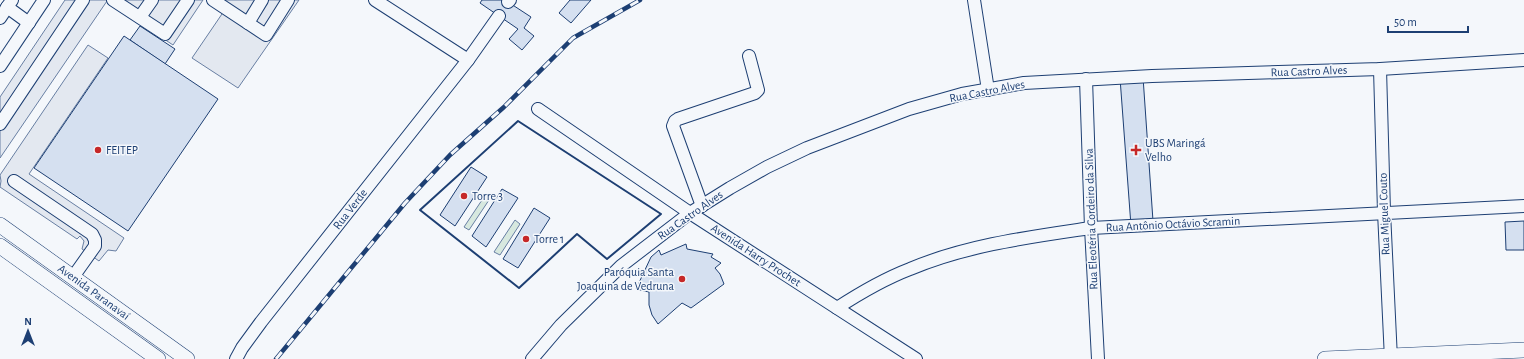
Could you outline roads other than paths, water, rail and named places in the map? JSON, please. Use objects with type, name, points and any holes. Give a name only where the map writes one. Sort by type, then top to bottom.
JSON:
[{"type":"main road","name":"Avenida Paranavaí","points":[[0,225],[187,359]]},
{"type":"main road","name":"Avenida Paranavaí","points":[[0,246],[59,290],[158,359]]},
{"type":"main road","points":[[59,290],[72,276]]},
{"type":"main road","points":[[1325,359],[1524,350]]},
{"type":"street","points":[[0,66],[44,0]]},
{"type":"street","points":[[0,124],[83,0]]},
{"type":"street","points":[[140,17],[152,0]]},
{"type":"street","points":[[116,1],[165,34],[188,0]]},
{"type":"street","points":[[214,0],[232,5],[248,23],[266,35],[288,0]]},
{"type":"street","points":[[248,23],[262,0]]},
{"type":"street","points":[[375,0],[468,60]]},
{"type":"street","points":[[974,0],[988,90]]},
{"type":"street","points":[[0,18],[10,4],[29,23]]},
{"type":"street","name":"Rua Verde","points":[[236,359],[261,322],[468,60],[499,16]]},
{"type":"street","points":[[702,206],[673,126],[678,119],[755,93],[758,90],[749,56]]},
{"type":"street","name":"Rua Castro Alves","points":[[532,359],[561,326],[620,266],[690,213],[766,168],[807,148],[909,109],[962,94],[1024,83],[1160,75],[1380,70],[1524,60]]},
{"type":"street","name":"Rua Miguel Couto","points":[[1380,70],[1384,212],[1391,357]]},
{"type":"street","name":"Rua Eleotéria Cordeiro da Silva","points":[[1086,79],[1091,228],[1098,359]]},
{"type":"street","name":"Avenida Harry Prochet","points":[[538,109],[690,213],[916,359]]},
{"type":"street","points":[[14,181],[92,234],[95,240],[95,246],[72,276]]},
{"type":"street","name":"Rua Antônio Octávio Scramin","points":[[837,308],[865,290],[910,268],[965,251],[1027,238],[1091,228],[1524,206]]},
{"type":"railway","points":[[276,359],[405,203],[450,155],[504,107],[573,38],[640,0]]},
{"type":"place","name":"FEITEP","points":[[98,150]]},
{"type":"place","name":"UBS Maringá Velho","points":[[1136,150]]},
{"type":"place","name":"Torre 3","points":[[464,196]]},
{"type":"place","name":"Torre 1","points":[[526,239]]},
{"type":"place","name":"Paróquia Santa Joaquina de Vedruna","points":[[682,279]]}]
